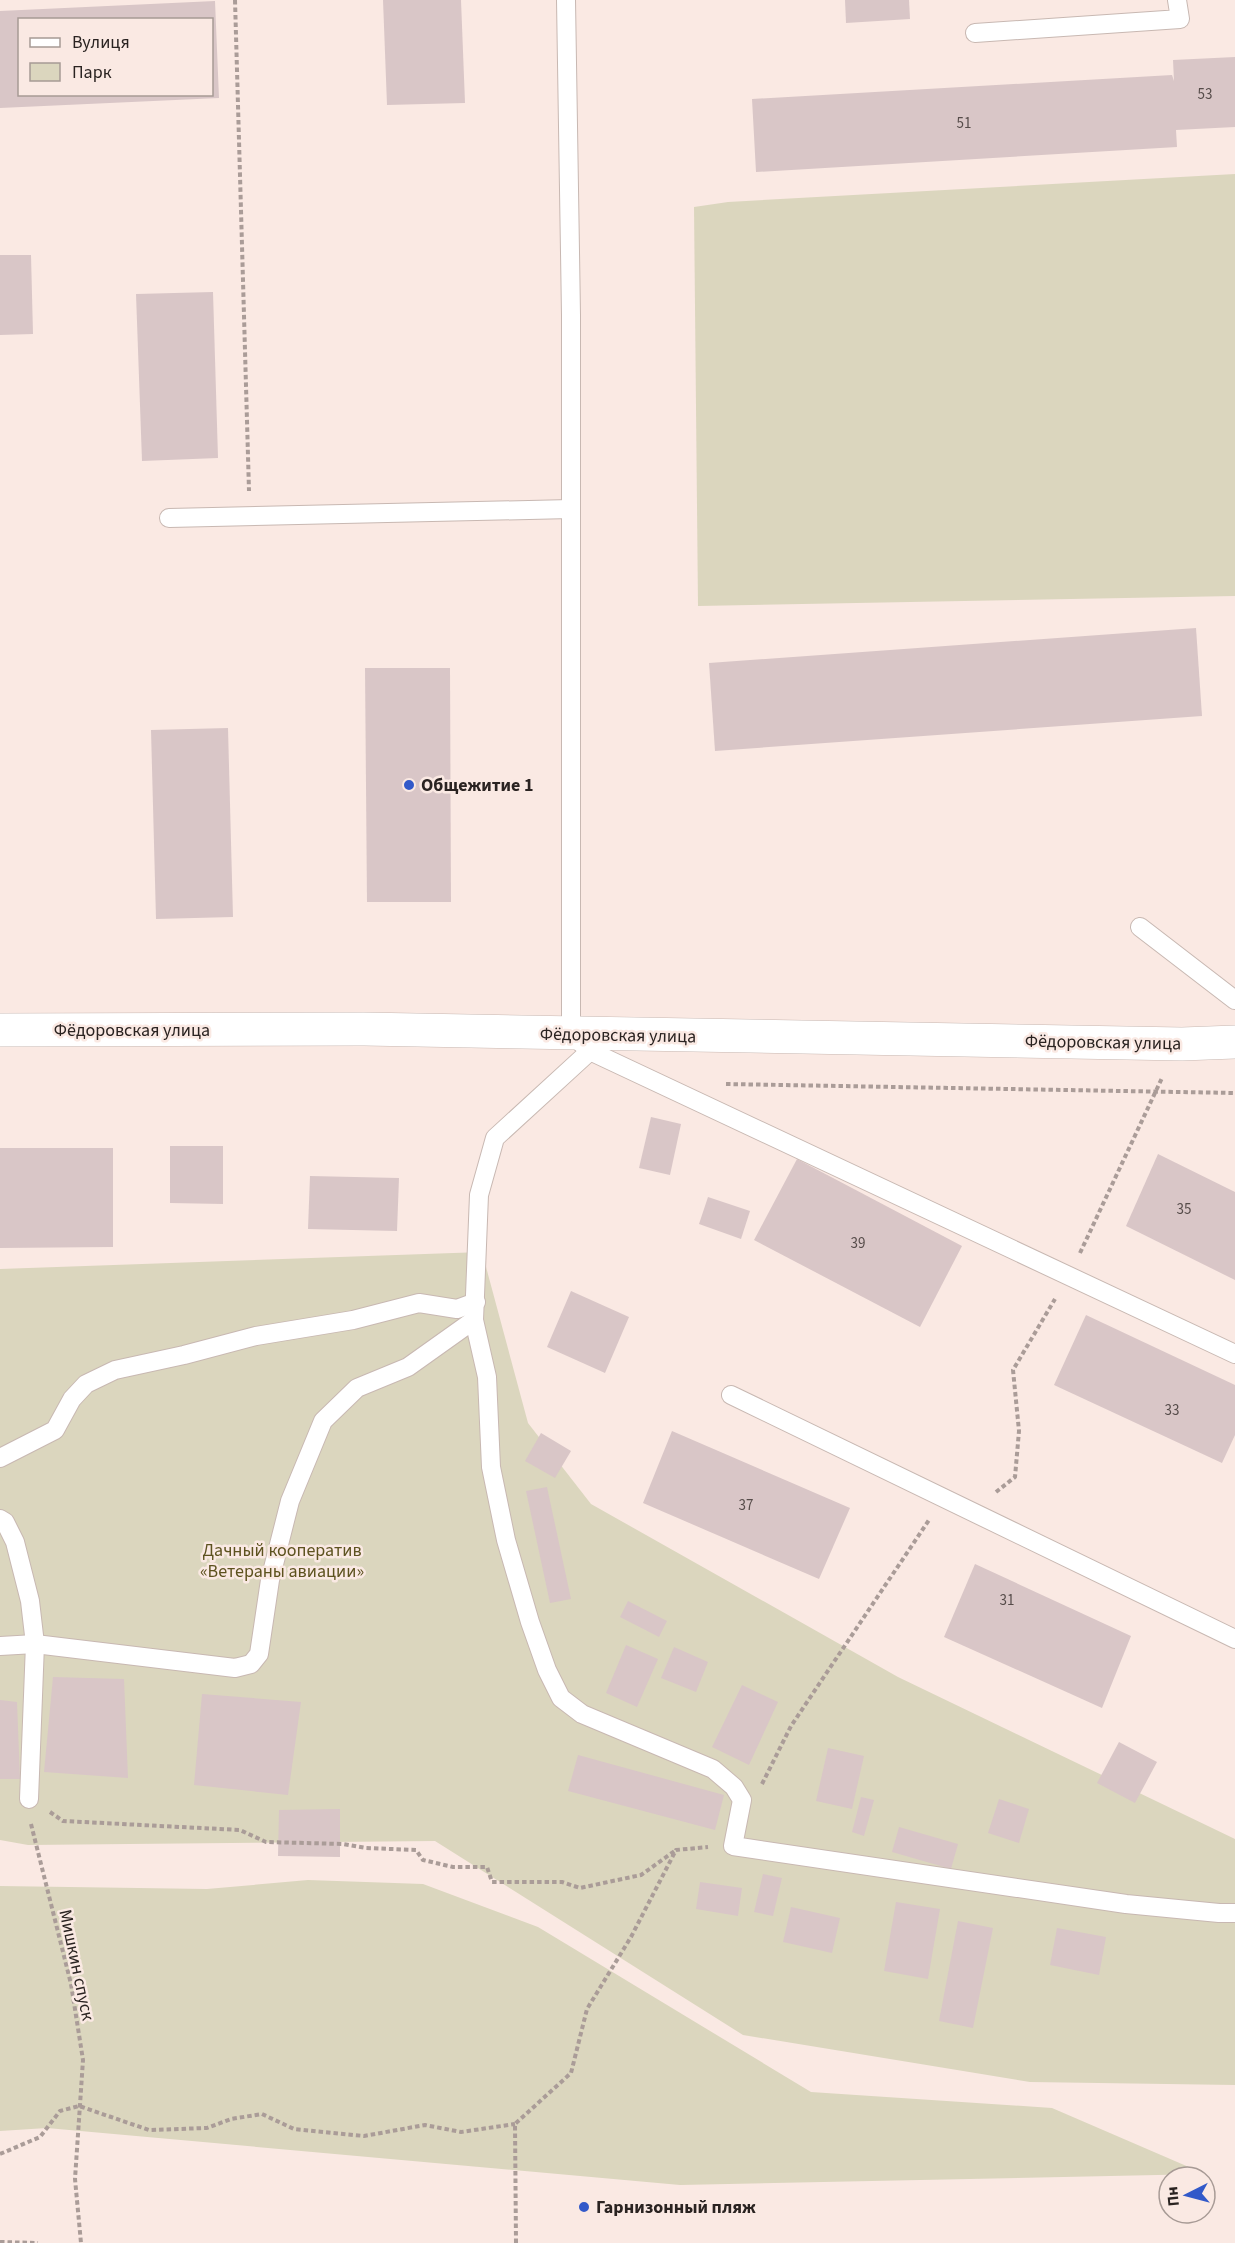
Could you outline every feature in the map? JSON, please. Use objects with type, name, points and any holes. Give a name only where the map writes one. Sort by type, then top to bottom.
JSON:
[{"type":"street","name":"Фёдоровская улица","points":[[0,1030],[364,1029],[581,1043],[1182,1044],[1235,1042]]},
{"type":"lane","points":[[566,0],[571,315],[571,508],[581,1043],[495,1138],[479,1195],[475,1311],[487,1377],[491,1467],[506,1540],[530,1622],[547,1670],[561,1698],[582,1714],[713,1769],[734,1787],[742,1800],[733,1846],[1126,1904],[1219,1913],[1235,1912]]},
{"type":"lane","points":[[975,33],[1179,19],[1178,0]]},
{"type":"lane","points":[[169,518],[571,508]]},
{"type":"lane","points":[[1140,927],[1235,1000]]},
{"type":"lane","points":[[581,1043],[1235,1354]]},
{"type":"lane","points":[[0,1458],[55,1430],[72,1399],[86,1384],[115,1370],[256,1336],[353,1320],[419,1303],[475,1311]]},
{"type":"lane","points":[[0,1646],[35,1644],[235,1668],[251,1664],[260,1654],[270,1580],[290,1502],[322,1420],[357,1388],[408,1367],[475,1311]]},
{"type":"lane","points":[[731,1395],[1235,1639]]},
{"type":"lane","points":[[0,1519],[5,1522],[15,1542],[30,1601],[35,1644],[30,1799]]},
{"type":"path","points":[[235,0],[250,516]]},
{"type":"path","points":[[742,1800],[765,1782],[791,1726],[944,1498],[990,1497],[1015,1477],[1019,1431],[1013,1370],[1069,1276],[1155,1090],[1182,1044]]},
{"type":"path","points":[[723,1084],[1235,1093]]},
{"type":"path","points":[[30,1799],[63,1821],[240,1830],[266,1842],[343,1844],[366,1848],[416,1850],[423,1860],[453,1867],[487,1867],[492,1882],[562,1882],[579,1888],[641,1875],[676,1850],[733,1846]]},
{"type":"path","name":"Мишкин спуск","points":[[31,1831],[71,1984],[83,2060],[75,2179],[81,2243]]},
{"type":"path","points":[[0,2154],[40,2137],[60,2110],[79,2106],[149,2130],[207,2128],[231,2119],[262,2114],[294,2129],[364,2136],[425,2125],[462,2132],[515,2124],[572,2073],[587,2009],[631,1937],[676,1850]]},
{"type":"path","points":[[515,2124],[516,2243]]},
{"type":"path","points":[[0,2242],[38,2243]]},
{"type":"green space","points":[[1235,174],[1235,596],[698,606],[694,207],[728,202]]},
{"type":"green space","name":"Дачный кооператив «Ветераны авиации»","points":[[482,1252],[528,1423],[591,1504],[898,1677],[1235,1839],[1235,2085],[1030,2082],[743,2035],[435,1841],[28,1845],[0,1840],[0,1269]]},
{"type":"green space","points":[[308,1880],[423,1884],[538,1927],[811,2092],[1052,2108],[1184,2165],[1157,2165],[1157,2175],[680,2185],[47,2128],[0,2131],[0,1886],[207,1889]]},
{"type":"building","points":[[383,0],[461,0],[465,103],[387,105]]},
{"type":"building","points":[[845,0],[909,0],[910,19],[846,23]]},
{"type":"building","points":[[215,1],[219,98],[0,108],[0,11]]},
{"type":"building","points":[[1235,57],[1235,127],[1176,130],[1177,147],[756,172],[752,99],[1172,75],[1174,81],[1173,60]]},
{"type":"building","points":[[0,255],[31,255],[33,334],[0,335]]},
{"type":"building","points":[[213,292],[218,458],[142,461],[136,294]]},
{"type":"building","points":[[1196,628],[1202,716],[715,751],[709,663]]},
{"type":"building","name":"Общежитие 1","points":[[365,668],[450,668],[451,902],[367,902]]},
{"type":"building","points":[[228,728],[233,917],[156,919],[151,730]]},
{"type":"building","points":[[651,1117],[681,1124],[670,1175],[639,1168]]},
{"type":"building","points":[[170,1146],[223,1146],[223,1204],[170,1203]]},
{"type":"building","points":[[0,1148],[113,1148],[113,1247],[0,1248]]},
{"type":"building","points":[[1158,1154],[1235,1192],[1235,1280],[1126,1226]]},
{"type":"building","points":[[797,1159],[962,1246],[920,1327],[754,1240]]},
{"type":"building","points":[[310,1176],[399,1178],[397,1231],[308,1229]]},
{"type":"building","points":[[708,1197],[750,1211],[741,1239],[699,1224]]},
{"type":"building","points":[[571,1291],[629,1317],[605,1373],[547,1347]]},
{"type":"building","points":[[1086,1315],[1235,1385],[1235,1435],[1222,1463],[1054,1385]]},
{"type":"building","points":[[672,1431],[850,1508],[819,1579],[643,1503]]},
{"type":"building","points":[[541,1433],[571,1451],[555,1478],[525,1461]]},
{"type":"building","points":[[547,1487],[571,1599],[550,1603],[526,1491]]},
{"type":"building","points":[[975,1564],[1131,1636],[1102,1708],[944,1637]]},
{"type":"building","points":[[628,1601],[667,1621],[659,1637],[620,1617]]},
{"type":"building","points":[[626,1645],[658,1659],[637,1707],[606,1693]]},
{"type":"building","points":[[674,1647],[708,1662],[696,1692],[661,1678]]},
{"type":"building","points":[[53,1677],[124,1679],[128,1778],[44,1772]]},
{"type":"building","points":[[742,1685],[778,1702],[749,1765],[712,1747]]},
{"type":"building","points":[[202,1694],[301,1702],[288,1795],[194,1785]]},
{"type":"building","points":[[0,1700],[17,1702],[20,1779],[0,1779]]},
{"type":"building","points":[[1119,1742],[1157,1762],[1135,1803],[1097,1783]]},
{"type":"building","points":[[828,1748],[864,1756],[852,1809],[816,1801]]},
{"type":"building","points":[[578,1755],[724,1795],[715,1830],[568,1791]]},
{"type":"building","points":[[861,1797],[874,1800],[864,1836],[852,1832]]},
{"type":"building","points":[[999,1799],[1029,1809],[1019,1843],[988,1833]]},
{"type":"building","points":[[340,1809],[340,1857],[278,1856],[279,1810]]},
{"type":"building","points":[[899,1827],[958,1844],[951,1869],[892,1852]]},
{"type":"building","points":[[763,1874],[782,1878],[773,1916],[754,1912]]},
{"type":"building","points":[[700,1882],[742,1888],[738,1916],[696,1909]]},
{"type":"building","points":[[896,1902],[940,1909],[928,1979],[884,1971]]},
{"type":"building","points":[[791,1907],[840,1918],[832,1953],[783,1942]]},
{"type":"building","points":[[958,1921],[993,1928],[973,2028],[939,2021]]},
{"type":"building","points":[[1057,1928],[1106,1937],[1099,1975],[1050,1965]]},
{"type":"place","name":"Общежитие 1","points":[[409,785]]},
{"type":"place","name":"Гарнизонный пляж","points":[[584,2207]]}]
